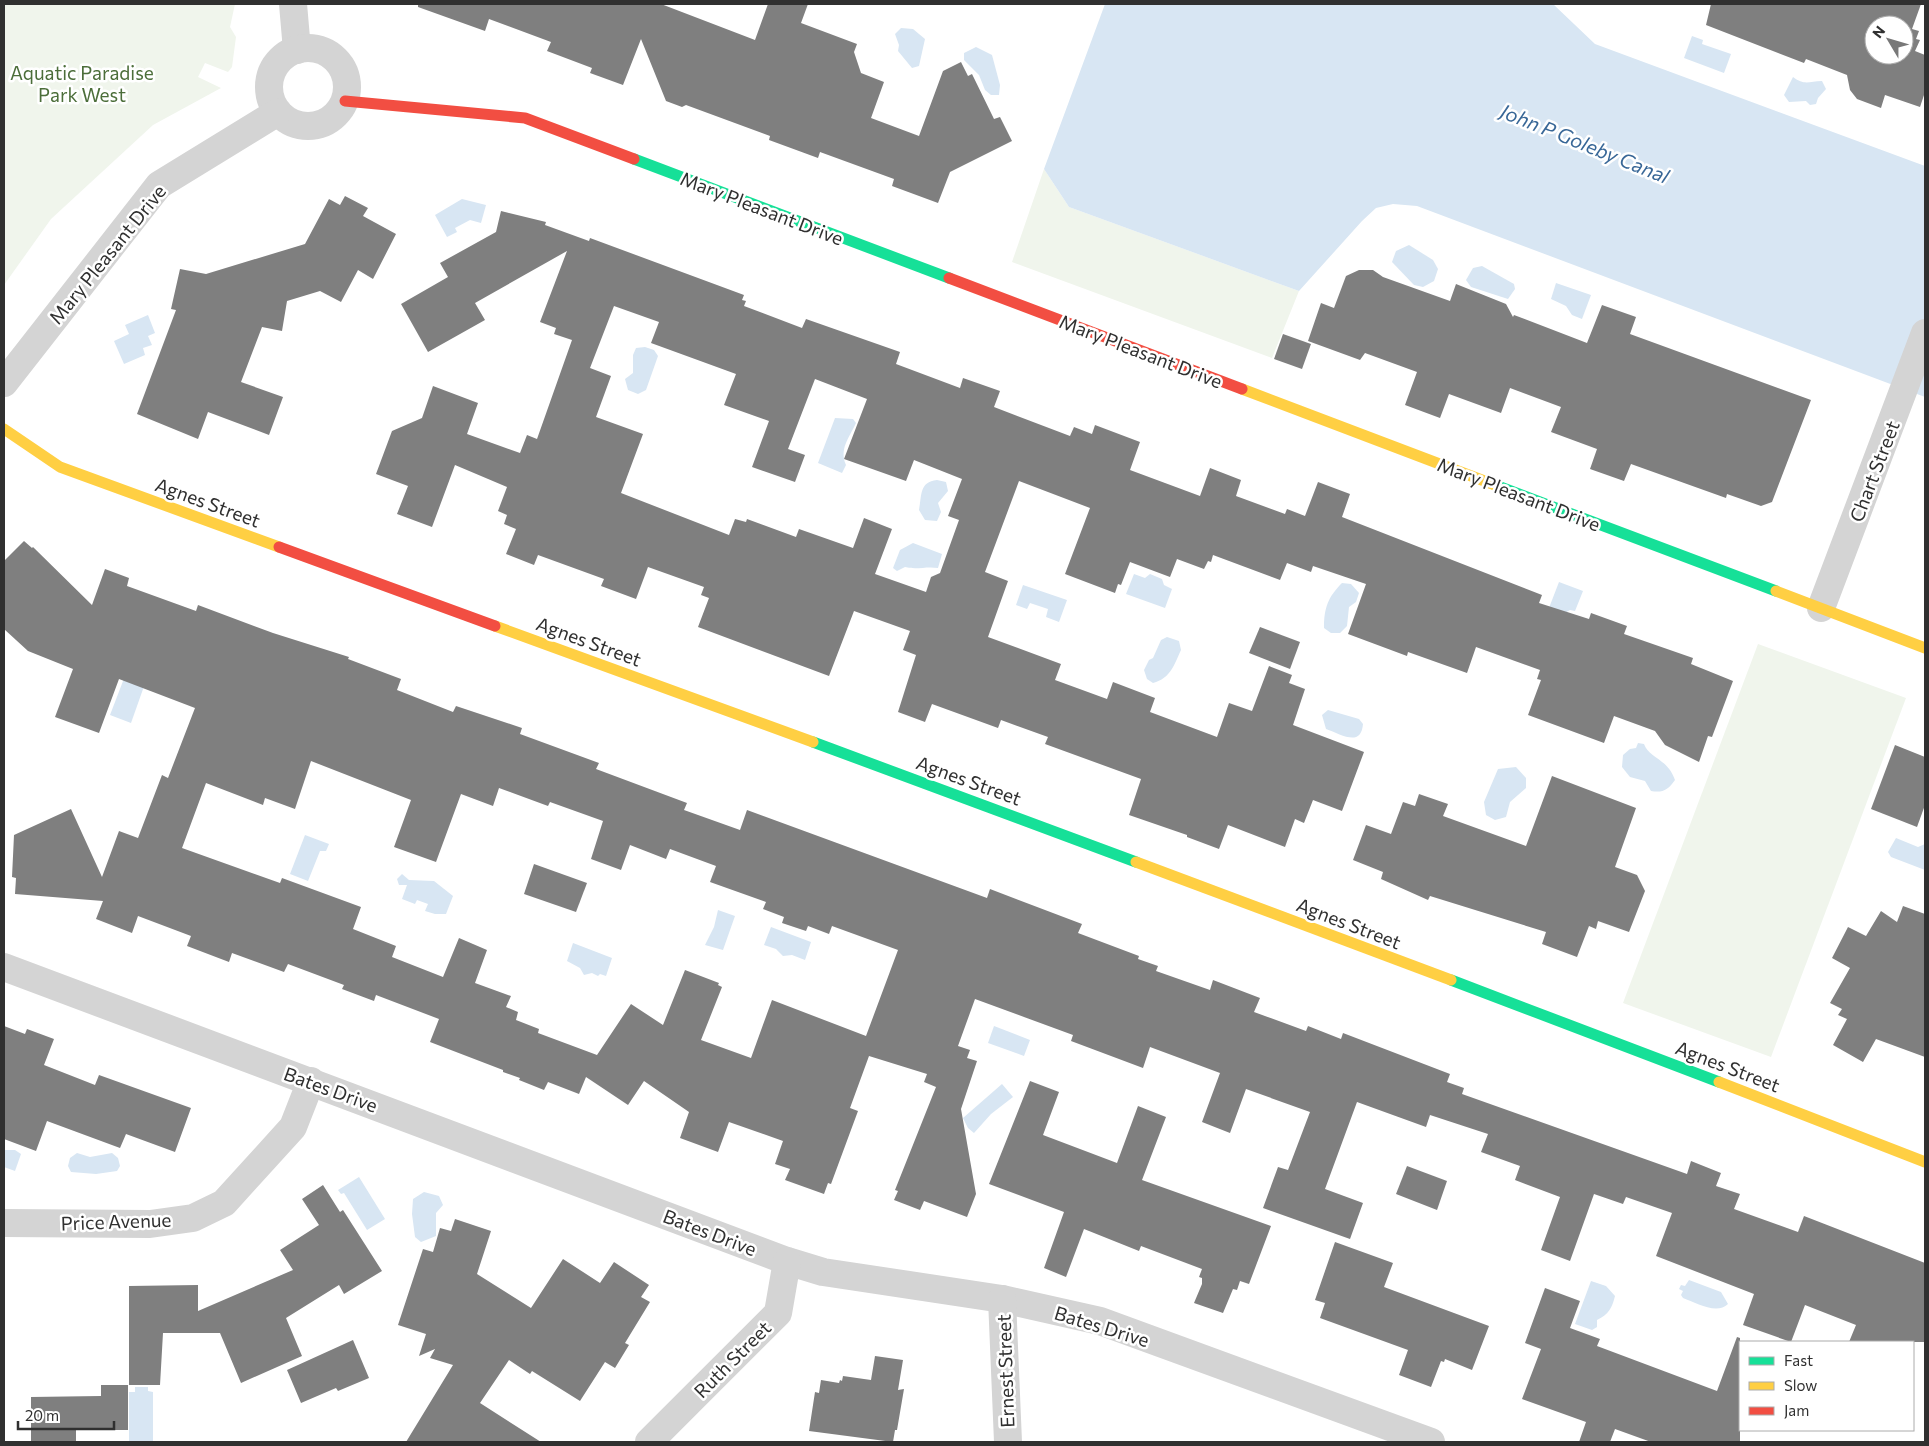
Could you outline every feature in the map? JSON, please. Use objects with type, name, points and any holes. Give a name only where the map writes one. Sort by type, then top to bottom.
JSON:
[{"type":"street","points":[[293,4],[297,50]]},
{"type":"street","points":[[315,49],[332,56],[341,65],[346,76],[345,101],[331,119],[308,126],[297,125],[278,112],[271,101],[269,88],[271,76],[285,55],[297,50],[315,49]]},
{"type":"street","name":"Mary Pleasant Drive","points":[[345,101],[525,118],[1925,648]]},
{"type":"street","name":"Mary Pleasant Drive","points":[[4,384],[159,184],[278,112]]},
{"type":"street","name":"Chart Street","points":[[1821,608],[1925,333]]},
{"type":"street","name":"Agnes Street","points":[[4,429],[60,466],[1018,817],[1649,1054],[1925,1162]]},
{"type":"street","name":"Bates Drive","points":[[4,967],[787,1261],[823,1272],[1002,1299],[1100,1321],[1431,1442]]},
{"type":"street","name":"Price Avenue","points":[[4,1223],[150,1224],[193,1218],[224,1202],[292,1127],[311,1081]]},
{"type":"street","name":"Ruth Street","points":[[649,1442],[778,1313],[787,1261]]},
{"type":"street","name":"Ernest Street","points":[[1002,1299],[1008,1442]]},
{"type":"green space","name":"Aquatic Paradise Park West","points":[[4,4],[235,4],[230,27],[236,37],[232,67],[228,72],[205,63],[198,77],[221,88],[153,125],[51,219],[4,285]]},
{"type":"green space","points":[[1044,169],[1069,207],[1299,291],[1272,358],[1012,262]]},
{"type":"green space","points":[[1758,644],[1906,698],[1771,1057],[1623,1003]]},
{"type":"water","name":"John P Goleby Canal","points":[[1105,4],[1553,4],[1595,44],[1925,166],[1925,397],[1417,206],[1393,204],[1376,208],[1299,291],[1069,207],[1044,169]]},
{"type":"water","points":[[901,28],[913,29],[925,39],[919,66],[912,68],[898,51],[899,45],[895,34]]},
{"type":"water","points":[[1692,36],[1703,40],[1702,44],[1731,54],[1724,73],[1684,58]]},
{"type":"water","points":[[976,47],[992,55],[1000,85],[999,95],[991,95],[985,90],[979,75],[964,60],[964,53]]},
{"type":"water","points":[[1793,77],[1804,82],[1822,81],[1826,89],[1818,98],[1816,104],[1810,105],[1806,101],[1789,102],[1784,95]]},
{"type":"water","points":[[462,199],[486,205],[481,223],[470,220],[455,228],[457,232],[447,237],[435,215]]},
{"type":"water","points":[[1409,245],[1433,260],[1438,269],[1434,281],[1423,287],[1414,285],[1392,262],[1396,251]]},
{"type":"water","points":[[1482,266],[1514,284],[1515,289],[1508,299],[1471,287],[1466,280],[1473,268]]},
{"type":"water","points":[[1556,283],[1591,295],[1582,319],[1572,315],[1566,306],[1551,299]]},
{"type":"water","points":[[148,315],[155,333],[148,336],[152,345],[143,348],[145,355],[124,364],[114,341],[129,334],[125,325]]},
{"type":"water","points":[[645,347],[654,350],[658,356],[646,390],[638,394],[628,390],[625,379],[633,373],[633,355],[636,348]]},
{"type":"water","points":[[835,418],[853,419],[856,423],[844,449],[846,465],[842,473],[818,463]]},
{"type":"water","points":[[937,480],[946,482],[948,491],[938,503],[941,512],[937,521],[925,520],[919,510],[922,490],[927,483]]},
{"type":"water","points":[[913,543],[942,554],[938,568],[905,567],[897,571],[893,568],[900,550]]},
{"type":"water","points":[[1134,574],[1145,578],[1150,574],[1162,579],[1164,585],[1172,589],[1165,608],[1126,594]]},
{"type":"water","points":[[1559,582],[1583,591],[1575,611],[1570,610],[1542,626]]},
{"type":"water","points":[[1342,583],[1351,584],[1359,593],[1356,602],[1349,607],[1347,626],[1340,633],[1331,633],[1324,628],[1326,609],[1333,593]]},
{"type":"water","points":[[1023,585],[1067,600],[1059,622],[1046,617],[1048,609],[1030,603],[1027,609],[1016,605]]},
{"type":"water","points":[[1167,637],[1179,641],[1181,650],[1168,674],[1153,683],[1147,679],[1144,670],[1149,660],[1153,658],[1161,640]]},
{"type":"water","points":[[128,668],[148,675],[131,723],[110,715]]},
{"type":"water","points":[[1328,710],[1359,719],[1363,724],[1358,736],[1344,736],[1326,729],[1322,715]]},
{"type":"water","points":[[1638,743],[1644,744],[1646,749],[1668,767],[1672,773],[1675,780],[1662,791],[1651,791],[1645,781],[1630,777],[1622,767],[1623,755],[1630,749],[1636,748]]},
{"type":"water","points":[[1516,767],[1526,778],[1526,788],[1510,802],[1506,817],[1495,820],[1486,815],[1484,802],[1498,769]]},
{"type":"water","points":[[305,835],[329,844],[326,851],[320,851],[308,881],[290,874]]},
{"type":"water","points":[[1896,838],[1918,847],[1925,844],[1925,870],[1891,857],[1888,852]]},
{"type":"water","points":[[402,874],[409,880],[434,881],[453,896],[446,914],[435,914],[425,911],[428,904],[417,900],[415,904],[402,899],[407,885],[399,885],[397,879]]},
{"type":"water","points":[[718,910],[735,916],[723,950],[705,945],[714,927]]},
{"type":"water","points":[[771,927],[811,942],[805,960],[792,955],[783,956],[776,949],[764,945]]},
{"type":"water","points":[[573,943],[612,958],[606,976],[600,974],[598,976],[592,973],[584,975],[580,968],[567,961]]},
{"type":"water","points":[[994,1026],[1030,1040],[1024,1056],[988,1043]]},
{"type":"water","points":[[1002,1084],[1013,1097],[991,1114],[974,1133],[968,1128],[963,1118]]},
{"type":"water","points":[[4,1150],[15,1150],[21,1154],[15,1171],[4,1167]]},
{"type":"water","points":[[77,1153],[90,1157],[112,1153],[118,1158],[120,1166],[117,1171],[96,1174],[71,1172],[68,1166],[70,1158]]},
{"type":"water","points":[[359,1177],[385,1219],[367,1230],[344,1193],[341,1194],[338,1190]]},
{"type":"water","points":[[424,1192],[439,1196],[443,1205],[436,1213],[436,1236],[421,1242],[415,1237],[412,1214],[413,1199]]},
{"type":"water","points":[[1689,1280],[1721,1292],[1728,1304],[1723,1307],[1712,1308],[1683,1298],[1681,1295],[1683,1291],[1679,1289],[1681,1285],[1685,1286]]},
{"type":"water","points":[[1591,1281],[1606,1286],[1615,1296],[1609,1310],[1597,1320],[1597,1327],[1592,1330],[1575,1324]]},
{"type":"water","points":[[135,1387],[148,1387],[148,1391],[153,1392],[153,1441],[129,1442],[129,1392],[135,1392]]},
{"type":"building","points":[[418,4],[661,4],[755,40],[768,4],[808,4],[801,23],[857,44],[854,52],[861,73],[884,82],[871,118],[919,136],[943,71],[961,62],[968,76],[972,74],[994,119],[1000,117],[1012,141],[950,172],[938,203],[892,186],[894,179],[820,152],[818,158],[769,140],[770,136],[686,105],[682,107],[666,101],[641,39],[623,85],[590,73],[592,68],[547,51],[551,42],[489,19],[485,31],[418,7]]},
{"type":"building","points":[[1711,4],[1921,4],[1914,23],[1914,15],[1864,15],[1864,65],[1914,65],[1914,30],[1919,31],[1916,39],[1920,40],[1915,51],[1925,55],[1925,92],[1920,107],[1885,95],[1881,108],[1857,99],[1850,90],[1847,75],[1806,59],[1804,63],[1706,25]]},
{"type":"building","points":[[345,196],[368,208],[363,216],[396,234],[373,279],[358,270],[341,302],[320,291],[287,301],[282,331],[262,327],[241,382],[283,397],[269,435],[208,412],[198,439],[137,414],[176,310],[171,309],[180,269],[206,274],[305,244],[329,199],[340,205]]},
{"type":"building","points":[[501,211],[546,222],[545,225],[589,241],[590,238],[744,295],[742,300],[746,301],[744,306],[802,328],[806,319],[900,352],[896,364],[960,388],[963,378],[1000,391],[994,407],[1070,436],[1074,427],[1092,434],[1095,425],[1140,442],[1130,470],[1200,496],[1210,468],[1241,480],[1236,496],[1285,514],[1287,509],[1305,516],[1318,482],[1350,494],[1342,517],[1542,595],[1539,603],[1589,619],[1591,613],[1627,626],[1624,634],[1693,658],[1691,664],[1733,681],[1712,737],[1708,736],[1699,762],[1665,745],[1655,731],[1614,716],[1604,743],[1528,715],[1541,680],[1537,679],[1540,670],[1476,647],[1467,673],[1408,652],[1407,656],[1348,634],[1366,584],[1313,566],[1311,572],[1287,563],[1280,580],[1213,555],[1211,562],[1208,561],[1204,569],[1177,559],[1170,577],[1130,562],[1121,585],[1118,584],[1115,593],[1065,574],[1090,508],[1019,481],[985,572],[1008,581],[988,637],[1061,664],[1055,680],[1107,699],[1113,682],[1155,698],[1150,712],[1217,737],[1229,703],[1252,711],[1269,666],[1292,675],[1289,683],[1305,689],[1293,725],[1364,752],[1342,811],[1313,800],[1304,823],[1295,819],[1285,847],[1228,825],[1219,849],[1187,837],[1187,835],[1129,815],[1141,779],[1045,744],[1048,737],[1001,720],[998,728],[932,704],[925,722],[898,712],[916,655],[903,650],[910,631],[854,611],[829,676],[698,627],[709,598],[701,595],[704,587],[648,567],[636,599],[601,586],[604,579],[538,555],[534,565],[506,554],[516,529],[504,524],[507,515],[498,511],[507,487],[455,465],[432,527],[397,514],[408,486],[376,474],[392,431],[422,418],[433,386],[478,403],[467,434],[520,453],[527,435],[537,439],[572,340],[554,334],[556,328],[540,322],[567,251],[475,303],[485,320],[428,352],[401,304],[448,277],[440,263],[496,232]],"holes":[[[614,306],[659,322],[651,343],[736,374],[724,405],[769,421],[752,467],[795,482],[805,455],[788,449],[815,379],[867,399],[844,459],[906,481],[914,460],[962,479],[948,516],[959,520],[940,573],[931,577],[926,592],[875,574],[892,529],[864,518],[853,548],[799,529],[796,537],[747,519],[746,522],[735,519],[729,535],[621,493],[643,434],[596,417],[611,376],[590,368]]]},
{"type":"building","points":[[1359,270],[1373,270],[1383,277],[1450,301],[1456,284],[1506,304],[1513,317],[1514,315],[1587,343],[1602,305],[1636,317],[1630,334],[1811,400],[1772,502],[1761,506],[1727,494],[1726,498],[1631,464],[1624,481],[1590,469],[1597,449],[1551,432],[1561,407],[1510,388],[1501,413],[1449,394],[1440,418],[1405,405],[1417,372],[1365,353],[1360,360],[1308,341],[1321,303],[1334,308],[1346,276]]},
{"type":"building","points":[[1283,334],[1311,344],[1302,369],[1274,359]]},
{"type":"building","points":[[24,541],[33,547],[92,605],[105,569],[129,578],[127,586],[196,611],[198,605],[273,633],[349,657],[348,659],[401,679],[397,690],[453,712],[456,706],[522,728],[520,734],[599,763],[596,769],[687,803],[684,810],[740,830],[747,810],[987,898],[990,889],[1082,924],[1078,933],[1139,956],[1138,959],[1158,966],[1156,971],[1210,990],[1213,980],[1260,998],[1254,1012],[1306,1031],[1308,1026],[1341,1039],[1343,1033],[1450,1074],[1447,1082],[1464,1088],[1462,1094],[1687,1174],[1691,1161],[1721,1173],[1716,1186],[1740,1194],[1734,1209],[1798,1232],[1804,1216],[1925,1263],[1925,1342],[1849,1341],[1856,1325],[1805,1305],[1791,1341],[1743,1325],[1754,1294],[1656,1256],[1672,1213],[1626,1197],[1623,1204],[1594,1194],[1570,1261],[1541,1250],[1560,1197],[1515,1180],[1520,1166],[1481,1152],[1488,1134],[1430,1115],[1426,1127],[1357,1102],[1325,1189],[1363,1203],[1350,1239],[1263,1208],[1278,1167],[1288,1170],[1310,1112],[1246,1089],[1230,1133],[1202,1122],[1220,1073],[1150,1047],[1143,1068],[1071,1041],[1073,1035],[975,999],[958,1046],[970,1050],[967,1058],[977,1061],[961,1109],[976,1194],[967,1217],[924,1201],[920,1210],[894,1200],[898,1191],[895,1190],[936,1087],[924,1082],[927,1074],[869,1056],[850,1108],[858,1111],[831,1184],[828,1183],[824,1194],[785,1180],[790,1169],[775,1164],[783,1141],[729,1122],[718,1152],[680,1138],[689,1112],[644,1081],[628,1105],[586,1077],[579,1094],[548,1082],[544,1090],[519,1080],[520,1078],[503,1072],[503,1070],[430,1042],[439,1019],[376,995],[374,1001],[342,989],[344,985],[288,964],[284,972],[232,953],[229,962],[187,946],[191,936],[138,916],[132,933],[96,919],[103,901],[15,894],[16,878],[12,877],[14,835],[71,809],[102,877],[119,831],[138,838],[162,775],[168,778],[195,708],[119,679],[99,733],[55,717],[73,669],[28,651],[4,629],[4,561]],"holes":[[[311,761],[411,800],[394,847],[436,862],[461,794],[493,806],[499,788],[548,806],[550,802],[603,821],[591,859],[621,870],[630,845],[666,859],[670,849],[716,866],[710,882],[766,902],[763,909],[784,917],[782,923],[806,931],[808,926],[829,934],[832,926],[898,950],[866,1036],[772,1000],[751,1058],[701,1040],[722,987],[718,985],[719,983],[685,970],[663,1025],[631,1004],[597,1055],[538,1033],[539,1029],[516,1020],[518,1012],[506,1007],[511,996],[475,983],[487,950],[459,938],[443,977],[392,957],[396,946],[353,929],[361,907],[282,878],[280,883],[182,848],[206,783],[263,805],[265,798],[295,809]]]},
{"type":"building","points":[[1260,627],[1300,642],[1290,669],[1249,653]]},
{"type":"building","points":[[1895,745],[1925,757],[1925,805],[1917,827],[1871,809]]},
{"type":"building","points":[[1552,776],[1636,808],[1615,867],[1637,875],[1645,891],[1629,932],[1598,921],[1596,929],[1589,926],[1577,957],[1542,944],[1546,932],[1430,896],[1428,900],[1381,879],[1383,872],[1353,860],[1366,825],[1391,834],[1403,802],[1415,806],[1419,794],[1448,804],[1443,816],[1526,846]]},
{"type":"building","points":[[534,864],[587,883],[576,912],[524,894]]},
{"type":"building","points":[[1903,906],[1925,914],[1925,1057],[1876,1039],[1863,1062],[1833,1045],[1847,1019],[1838,1015],[1842,1009],[1830,1003],[1850,968],[1832,958],[1848,927],[1866,936],[1881,911],[1897,922]]},
{"type":"building","points":[[4,1026],[25,1034],[27,1029],[54,1039],[44,1065],[95,1085],[99,1075],[191,1108],[175,1152],[126,1134],[120,1148],[47,1121],[36,1151],[4,1139]]},
{"type":"building","points":[[1030,1081],[1059,1092],[1043,1135],[1117,1163],[1138,1106],[1166,1117],[1142,1180],[1271,1226],[1249,1284],[1240,1281],[1237,1290],[1233,1289],[1223,1313],[1194,1303],[1202,1284],[1202,1278],[1199,1277],[1202,1269],[1141,1246],[1139,1251],[1084,1229],[1066,1277],[1044,1268],[1064,1212],[989,1184]]},
{"type":"building","points":[[1407,1166],[1447,1181],[1437,1210],[1396,1194]]},
{"type":"building","points":[[323,1185],[340,1212],[343,1210],[382,1271],[344,1294],[339,1285],[286,1318],[302,1356],[241,1383],[220,1333],[163,1333],[160,1385],[129,1385],[129,1286],[198,1285],[198,1311],[293,1270],[280,1250],[319,1225],[302,1199]]},
{"type":"building","points":[[455,1219],[491,1231],[477,1274],[531,1308],[563,1259],[600,1283],[614,1262],[649,1285],[641,1297],[650,1302],[625,1343],[629,1345],[615,1368],[605,1362],[580,1401],[532,1371],[530,1374],[509,1360],[480,1403],[541,1442],[406,1442],[453,1365],[430,1358],[435,1349],[419,1356],[426,1334],[398,1325],[423,1249],[433,1252],[440,1228],[451,1231]]},
{"type":"building","points":[[1335,1242],[1393,1263],[1384,1287],[1489,1326],[1472,1370],[1445,1359],[1444,1362],[1441,1361],[1431,1387],[1399,1375],[1408,1350],[1320,1318],[1325,1303],[1315,1300]]},
{"type":"building","points":[[1545,1288],[1580,1301],[1570,1328],[1600,1339],[1597,1346],[1717,1391],[1737,1337],[1740,1338],[1740,1442],[1651,1442],[1615,1429],[1610,1442],[1579,1442],[1586,1422],[1522,1399],[1541,1349],[1525,1343]]},
{"type":"building","points":[[353,1340],[369,1378],[338,1391],[336,1388],[301,1403],[287,1370]]},
{"type":"building","points":[[875,1356],[903,1360],[898,1390],[904,1389],[893,1442],[809,1431],[815,1392],[819,1393],[821,1380],[839,1383],[840,1380],[842,1381],[843,1376],[871,1380]]},
{"type":"building","points":[[101,1385],[128,1385],[128,1430],[76,1430],[76,1441],[31,1442],[31,1397],[101,1396]]},
{"type":"traffic: fast","points":[[634,159],[949,278]]},
{"type":"traffic: fast","points":[[1495,485],[1776,591]]},
{"type":"traffic: fast","points":[[813,742],[1136,862]]},
{"type":"traffic: fast","points":[[1451,980],[1719,1082]]},
{"type":"traffic: slow","points":[[1242,389],[1495,485]]},
{"type":"traffic: slow","points":[[4,429],[60,467],[279,547]]},
{"type":"traffic: slow","points":[[1776,591],[1925,648]]},
{"type":"traffic: slow","points":[[495,626],[813,742]]},
{"type":"traffic: slow","points":[[1136,862],[1451,980]]},
{"type":"traffic: slow","points":[[1719,1082],[1925,1162]]},
{"type":"traffic: jam","points":[[345,101],[525,118],[634,159]]},
{"type":"traffic: jam","points":[[949,278],[1242,389]]},
{"type":"traffic: jam","points":[[279,547],[495,626]]}]
